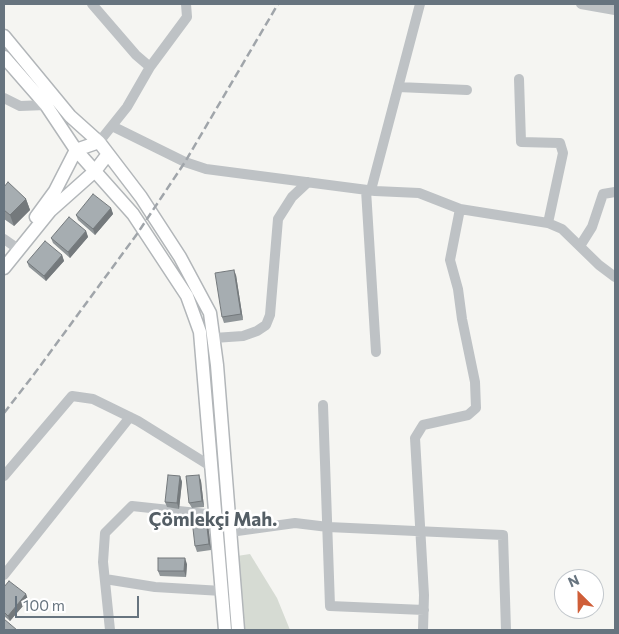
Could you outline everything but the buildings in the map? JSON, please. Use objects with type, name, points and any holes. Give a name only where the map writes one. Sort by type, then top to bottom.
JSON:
[{"type":"main road","points":[[4,36],[70,116],[99,142],[141,197],[180,257],[210,313],[214,338],[238,630]]},
{"type":"main road","points":[[4,57],[46,105],[76,150],[133,214],[187,296],[200,332],[225,630]]},
{"type":"main road","points":[[4,258],[9,243],[54,191],[76,150],[99,142]]},
{"type":"main road","points":[[4,268],[50,211],[95,171],[108,154]]},
{"type":"street","points":[[92,4],[129,48],[150,67]]},
{"type":"street","points":[[99,142],[127,107],[150,67],[186,17],[186,4]]},
{"type":"street","points":[[376,352],[368,190],[420,4]]},
{"type":"street","points":[[581,4],[615,10]]},
{"type":"street","points":[[519,79],[521,142],[560,144],[563,153],[548,224]]},
{"type":"street","points":[[398,87],[467,90]]},
{"type":"street","points":[[4,98],[20,106],[46,105]]},
{"type":"street","points":[[112,126],[184,162],[206,169],[368,190],[419,193],[460,209],[548,224],[562,229],[608,273],[615,277]]},
{"type":"street","points":[[214,338],[243,336],[266,325],[270,315],[278,219],[292,197],[308,182]]},
{"type":"street","points":[[580,246],[592,227],[602,194],[615,192]]},
{"type":"street","points":[[423,630],[421,531],[415,438],[423,425],[468,415],[476,408],[476,382],[462,319],[458,289],[450,260],[460,209]]},
{"type":"street","points":[[4,476],[72,396],[93,399],[130,417],[212,467]]},
{"type":"street","points":[[322,404],[330,606],[424,610]]},
{"type":"street","points":[[4,575],[130,417]]},
{"type":"street","points":[[110,630],[103,562],[105,532],[132,506],[216,516]]},
{"type":"street","points":[[230,532],[295,523],[328,527],[503,534],[506,630]]},
{"type":"street","points":[[105,579],[155,587],[222,591]]},
{"type":"shaded area","points":[[250,554],[277,598],[290,630],[243,630],[237,556]]},
{"type":"railway","points":[[4,413],[137,234],[185,162],[278,4]]},
{"type":"district","name":"Çömlekçi Mah.","points":[[213,520]]}]
